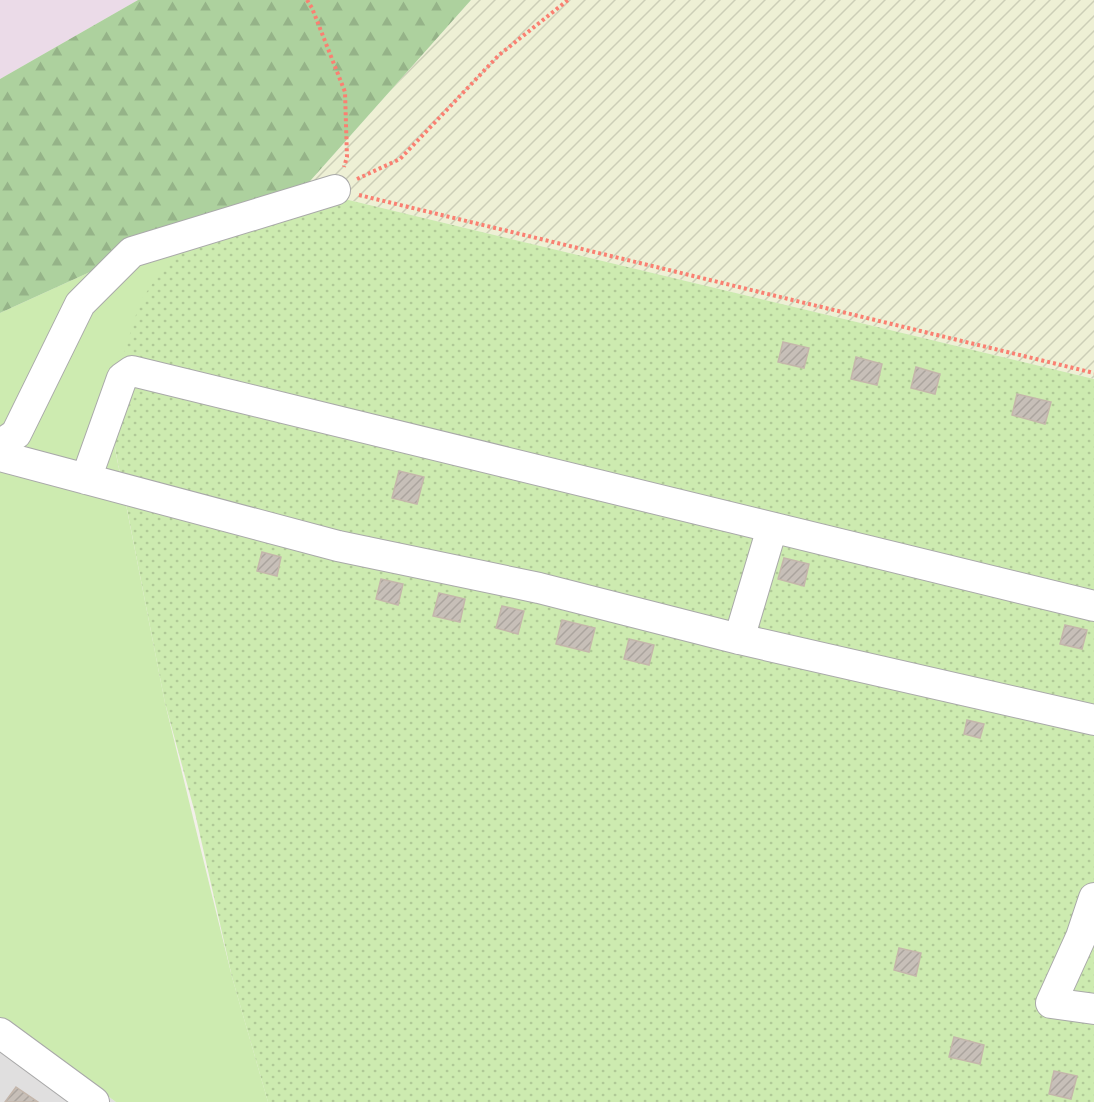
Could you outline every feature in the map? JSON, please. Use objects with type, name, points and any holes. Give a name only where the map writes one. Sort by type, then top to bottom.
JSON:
[{"type":"street","points":[[0,446],[16,434],[80,304],[132,252],[335,190]]},
{"type":"street","points":[[86,479],[122,378],[132,371],[1094,606]]},
{"type":"street","points":[[0,456],[338,546],[539,588],[739,639],[1094,720]]},
{"type":"street","points":[[739,639],[772,528]]},
{"type":"street","points":[[1094,898],[1081,937],[1051,1003],[1094,1009]]},
{"type":"street","points":[[0,1034],[94,1102]]},
{"type":"path","points":[[307,0],[345,92],[347,158],[335,190]]},
{"type":"path","points":[[335,190],[400,159],[499,55],[568,0]]},
{"type":"path","points":[[335,190],[1094,373]]},
{"type":"shaded area","points":[[0,0],[138,0],[0,79]]},
{"type":"shaded area","points":[[0,1017],[116,1102],[0,1102]]},
{"type":"green space","points":[[138,0],[471,0],[303,189],[191,226],[0,313],[0,79]]},
{"type":"green space","points":[[471,0],[1094,0],[1094,379],[303,189]]},
{"type":"green space","points":[[303,189],[1094,379],[1094,1102],[268,1102],[232,977],[195,813],[165,703],[107,407],[140,302],[191,226]]},
{"type":"green space","points":[[191,226],[107,408],[165,703],[232,977],[268,1102],[116,1102],[0,1017],[0,313]]},
{"type":"building","points":[[783,342],[809,348],[804,368],[778,362]]},
{"type":"building","points":[[856,357],[882,364],[877,385],[851,379]]},
{"type":"building","points":[[916,367],[940,374],[935,394],[911,388]]},
{"type":"building","points":[[1017,394],[1051,402],[1045,424],[1012,415]]},
{"type":"building","points":[[399,471],[424,477],[417,504],[392,498]]},
{"type":"building","points":[[262,552],[281,557],[277,576],[257,571]]},
{"type":"building","points":[[784,558],[809,564],[804,586],[778,579]]},
{"type":"building","points":[[381,579],[403,584],[398,605],[376,599]]},
{"type":"building","points":[[439,593],[465,599],[460,622],[433,616]]},
{"type":"building","points":[[502,606],[524,611],[518,634],[496,628]]},
{"type":"building","points":[[562,620],[595,628],[589,652],[556,644]]},
{"type":"building","points":[[1065,625],[1087,630],[1082,649],[1060,644]]},
{"type":"building","points":[[629,639],[654,645],[649,665],[624,659]]},
{"type":"building","points":[[967,720],[984,724],[980,738],[964,734]]},
{"type":"building","points":[[899,948],[921,953],[916,976],[894,970]]},
{"type":"building","points":[[954,1037],[984,1045],[980,1064],[949,1057]]},
{"type":"building","points":[[1054,1071],[1077,1076],[1071,1099],[1049,1094]]},
{"type":"building","points":[[16,1087],[38,1102],[5,1102]]}]
